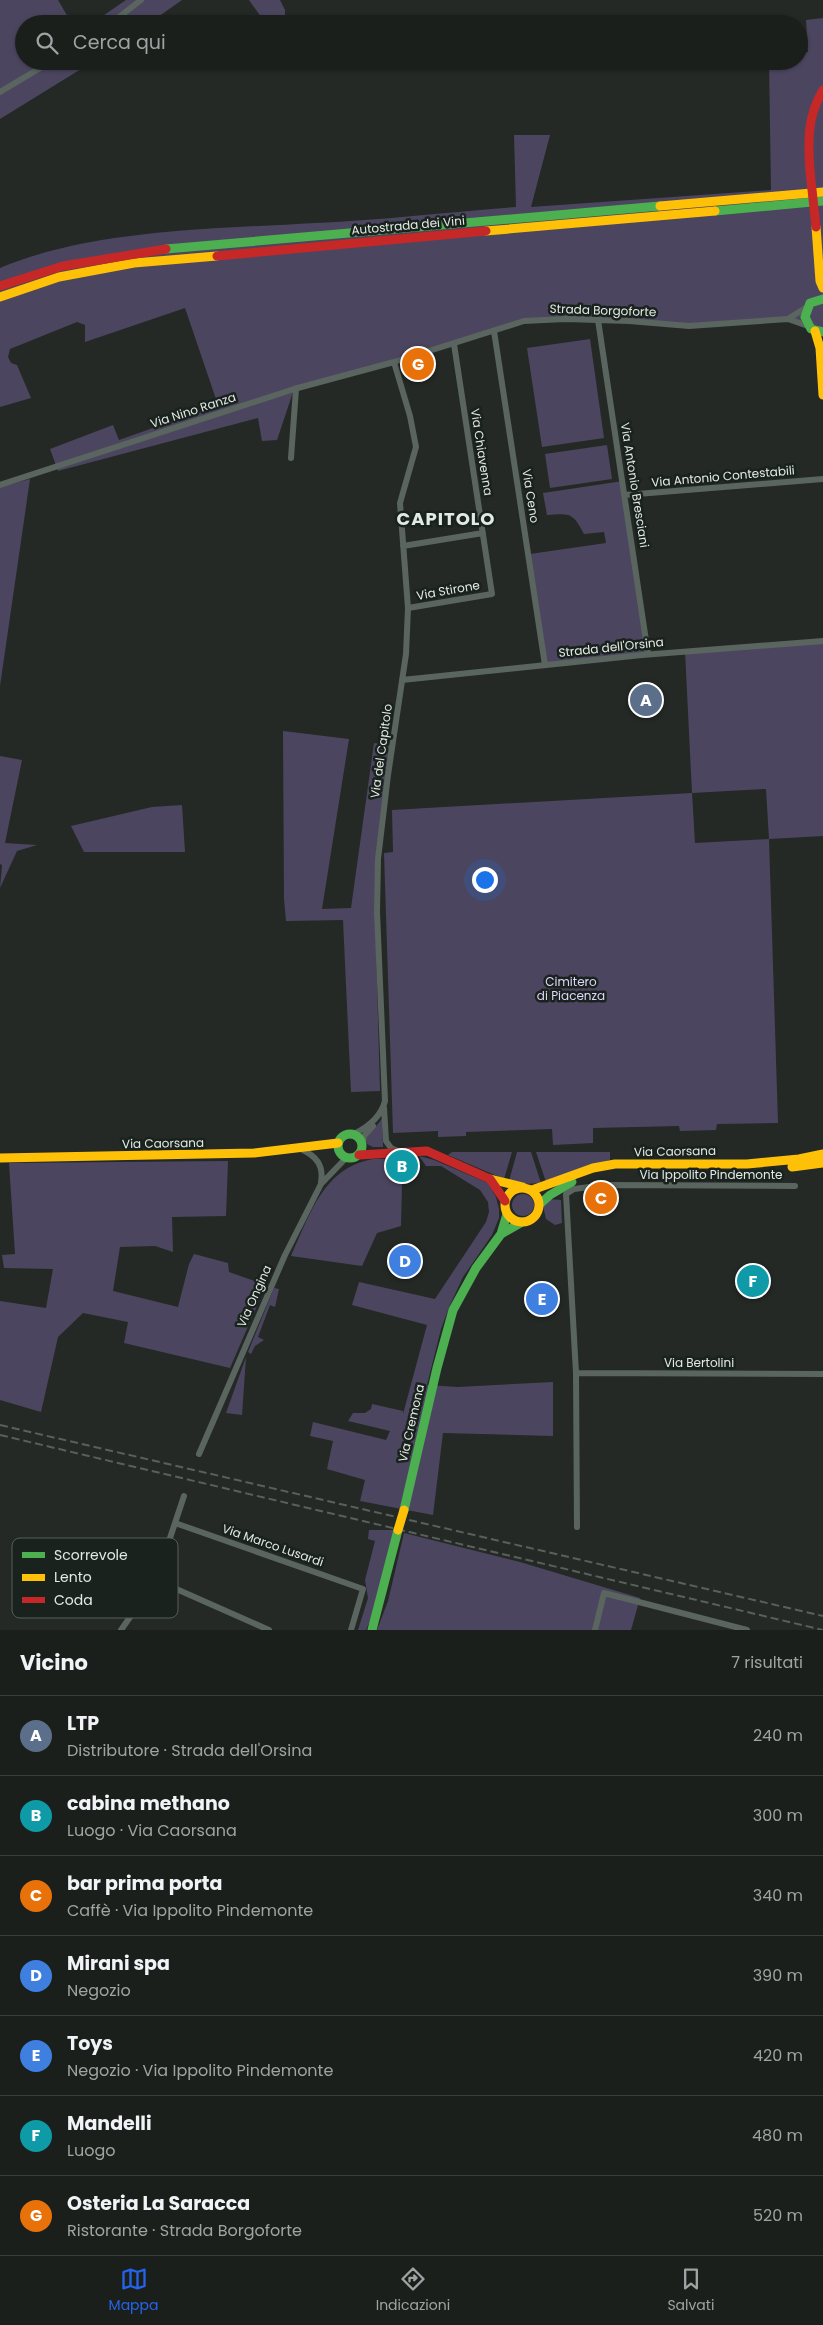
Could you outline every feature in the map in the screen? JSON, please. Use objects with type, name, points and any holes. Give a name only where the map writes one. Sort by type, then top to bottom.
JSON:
[{"type":"main road","points":[[823,90],[811,114],[808,131],[817,251],[822,285],[819,300],[807,307],[805,317],[815,330],[820,348],[823,395]]},
{"type":"main road","name":"Autostrada dei Vini","points":[[0,286],[19,278],[91,259],[172,248],[823,192]]},
{"type":"main road","name":"Autostrada dei Vini","points":[[0,297],[59,277],[134,263],[823,201]]},
{"type":"main road","points":[[344,1156],[338,1148],[338,1143],[346,1134],[354,1134],[362,1149]]},
{"type":"main road","name":"Via Caorsana","points":[[0,1158],[254,1153],[327,1146],[338,1143]]},
{"type":"main road","points":[[327,1146],[335,1148],[344,1156],[352,1158],[362,1149]]},
{"type":"main road","points":[[362,1149],[390,1153],[427,1151],[490,1179],[528,1189],[536,1194],[540,1204],[537,1214],[533,1219],[522,1222],[501,1234]]},
{"type":"main road","name":"Via Caorsana","points":[[528,1189],[546,1187],[586,1170],[613,1164],[771,1163],[823,1154]]},
{"type":"main road","name":"Via Caorsana","points":[[540,1204],[567,1184],[613,1170],[773,1169],[823,1163]]},
{"type":"main road","points":[[490,1179],[505,1202],[507,1214],[501,1234]]},
{"type":"main road","points":[[505,1202],[510,1193],[528,1189]]},
{"type":"main road","points":[[507,1214],[511,1218],[522,1222]]},
{"type":"main road","name":"Via Cremona","points":[[372,1630],[404,1510],[437,1368],[453,1310],[476,1268],[501,1234]]},
{"type":"street","points":[[122,15],[141,0]]},
{"type":"street","points":[[0,92],[37,70]]},
{"type":"street","name":"Strada Borgoforte","points":[[788,319],[807,307]]},
{"type":"street","name":"Strada Borgoforte","points":[[394,362],[524,321],[598,320],[689,326],[788,319],[815,330]]},
{"type":"street","name":"Via Antonio Bresciani","points":[[598,320],[626,495],[648,654]]},
{"type":"street","name":"Via Ceno","points":[[494,331],[545,666]]},
{"type":"street","name":"Via Chiavenna","points":[[454,344],[492,594]]},
{"type":"street","name":"Via Nino Ranza","points":[[0,485],[296,389],[394,362]]},
{"type":"street","name":"Via del Capitolo","points":[[394,362],[416,438],[412,464],[400,503],[408,608],[406,654],[388,775],[378,860],[377,912],[383,1109],[388,1145],[402,1152]]},
{"type":"street","points":[[291,458],[296,389]]},
{"type":"street","name":"Via Antonio Contestabili","points":[[626,495],[823,478]]},
{"type":"street","points":[[403,546],[483,533]]},
{"type":"street","name":"Via Stirone","points":[[408,608],[492,594]]},
{"type":"street","name":"Strada dell'Orsina","points":[[402,680],[648,654],[823,640]]},
{"type":"street","points":[[354,1134],[365,1129],[383,1109]]},
{"type":"street","points":[[362,1149],[364,1136],[383,1109]]},
{"type":"street","points":[[301,1149],[312,1154],[318,1161],[323,1175],[321,1184]]},
{"type":"street","name":"Via Ongina","points":[[199,1454],[272,1282],[321,1184],[344,1156]]},
{"type":"street","name":"Via Ippolito Pindemonte","points":[[576,1372],[566,1194],[574,1189],[605,1185],[796,1186]]},
{"type":"street","points":[[576,1372],[577,1527]]},
{"type":"street","name":"Via Bertolini","points":[[576,1372],[823,1374]]},
{"type":"street","points":[[170,1538],[184,1496]]},
{"type":"street","name":"Via Marco Lusardi","points":[[175,1523],[363,1589],[352,1630]]},
{"type":"street","points":[[178,1590],[269,1630]]},
{"type":"street","points":[[595,1630],[604,1593],[747,1630]]},
{"type":"street","points":[[121,1630],[129,1618]]},
{"type":"green space","points":[[0,0],[58,0],[67,15],[15,15],[15,70],[79,70],[0,119]]},
{"type":"green space","points":[[126,0],[182,0],[161,15],[104,15]]},
{"type":"green space","points":[[249,0],[280,0],[285,10],[285,15],[260,15]]},
{"type":"green space","points":[[823,18],[823,335],[800,323],[768,320],[690,327],[598,321],[523,321],[294,389],[277,440],[262,441],[258,418],[58,471],[50,449],[113,425],[119,440],[218,405],[185,308],[85,342],[85,325],[77,322],[10,349],[8,357],[11,363],[17,365],[31,398],[0,407],[0,268],[36,255],[75,245],[155,233],[366,220],[516,207],[514,135],[550,135],[531,207],[771,190],[769,70],[808,70],[808,20]]},
{"type":"green space","points":[[590,339],[604,438],[542,447],[527,348]]},
{"type":"green space","points":[[607,445],[612,479],[550,488],[545,454]]},
{"type":"green space","points":[[30,479],[0,686],[0,487]]},
{"type":"green space","points":[[623,481],[648,654],[545,665],[530,554],[606,543],[604,532],[584,534],[574,518],[561,514],[547,515],[543,493]]},
{"type":"green space","points":[[823,641],[823,836],[769,839],[766,789],[692,793],[685,651]]},
{"type":"green space","points":[[283,731],[349,739],[322,909],[351,908],[374,743],[392,746],[375,909],[380,1091],[351,1092],[343,920],[286,921],[284,899]]},
{"type":"green space","points":[[0,756],[22,760],[5,843],[37,845],[17,851],[0,888],[2,865],[0,864]]},
{"type":"green space","name":"Cimitero di Piacenza","points":[[692,793],[695,843],[769,839],[778,1123],[717,1124],[716,1130],[680,1131],[679,1126],[593,1128],[593,1143],[553,1145],[552,1129],[466,1132],[466,1136],[438,1137],[438,1131],[393,1133],[384,853],[393,852],[392,810]]},
{"type":"green space","points":[[182,805],[185,852],[84,852],[71,826],[152,807]]},
{"type":"green space","points":[[382,1119],[383,1147],[373,1147],[367,1144],[366,1138]]},
{"type":"green space","points":[[452,1152],[512,1152],[504,1179],[448,1155]]},
{"type":"green space","points":[[517,1152],[531,1152],[541,1183],[525,1184],[509,1181]]},
{"type":"green space","points":[[536,1152],[610,1152],[610,1160],[546,1182]]},
{"type":"green space","points":[[419,1156],[434,1160],[488,1183],[496,1197],[499,1209],[499,1218],[492,1235],[463,1277],[450,1305],[441,1329],[427,1385],[458,1387],[553,1382],[553,1436],[443,1433],[433,1515],[360,1501],[365,1480],[327,1469],[333,1441],[310,1436],[313,1422],[386,1440],[390,1431],[348,1421],[353,1413],[365,1413],[371,1409],[372,1404],[403,1411],[403,1414],[427,1325],[352,1305],[359,1282],[435,1299],[486,1222],[489,1212],[488,1202],[480,1190],[441,1166],[426,1166]]},
{"type":"green space","points":[[374,1159],[409,1159],[408,1184],[402,1184],[401,1226],[377,1233],[362,1266],[291,1256],[312,1209],[330,1182],[342,1172],[357,1164]]},
{"type":"green space","points":[[228,1161],[226,1216],[172,1217],[173,1252],[155,1246],[120,1247],[113,1291],[178,1307],[189,1264],[194,1254],[228,1263],[229,1272],[266,1285],[230,1368],[124,1343],[128,1322],[83,1313],[58,1337],[41,1412],[0,1400],[0,1301],[46,1308],[53,1269],[4,1268],[2,1255],[15,1254],[9,1163]]},
{"type":"green space","points":[[523,1194],[531,1197],[534,1205],[531,1213],[523,1216],[515,1213],[512,1205],[515,1197]]},
{"type":"green space","points":[[548,1199],[561,1200],[562,1223],[555,1225],[546,1219],[543,1206]]},
{"type":"green space","points":[[274,1288],[279,1289],[275,1307],[270,1305],[258,1337],[264,1340],[255,1346],[251,1354],[248,1352]]},
{"type":"green space","points":[[246,1357],[242,1415],[226,1413]]},
{"type":"green space","points":[[369,1530],[394,1530],[370,1621],[366,1630],[358,1630],[368,1598],[365,1580],[375,1541],[368,1539]]},
{"type":"green space","points":[[404,1533],[520,1562],[640,1598],[631,1630],[377,1630],[388,1601]]},
{"type":"railway","points":[[0,1425],[823,1616]]},
{"type":"railway","points":[[0,1435],[823,1630]]},
{"type":"traffic: fast","points":[[715,211],[823,201]]},
{"type":"traffic: fast","points":[[166,249],[660,206]]},
{"type":"traffic: fast","points":[[823,299],[810,303],[805,317],[811,329],[823,332]]},
{"type":"traffic: fast","points":[[350,1134],[359,1137],[362,1146],[359,1155],[350,1158],[341,1155],[338,1146],[341,1137],[350,1134]]},
{"type":"traffic: fast","points":[[540,1204],[550,1195],[572,1182]]},
{"type":"traffic: fast","points":[[404,1510],[437,1368],[453,1310],[476,1268],[501,1234],[507,1214]]},
{"type":"traffic: fast","points":[[501,1234],[522,1222]]},
{"type":"traffic: fast","points":[[372,1630],[398,1530]]},
{"type":"traffic: slow","points":[[660,206],[823,192]]},
{"type":"traffic: slow","points":[[486,231],[715,211]]},
{"type":"traffic: slow","points":[[816,227],[820,281],[823,288]]},
{"type":"traffic: slow","points":[[0,297],[59,277],[134,263],[217,256]]},
{"type":"traffic: slow","points":[[815,331],[820,348],[823,395]]},
{"type":"traffic: slow","points":[[0,1158],[254,1153],[338,1143]]},
{"type":"traffic: slow","points":[[532,1190],[593,1168],[615,1164],[747,1164],[799,1159],[823,1154]]},
{"type":"traffic: slow","points":[[792,1167],[823,1163]]},
{"type":"traffic: slow","points":[[490,1179],[523,1187]]},
{"type":"traffic: slow","points":[[522,1188],[529,1189],[534,1193],[538,1198],[539,1205],[538,1212],[534,1217],[529,1221],[522,1222],[515,1221],[510,1217],[506,1212],[505,1205],[506,1198],[510,1193],[515,1189],[522,1188]]},
{"type":"traffic: slow","points":[[398,1530],[404,1510]]},
{"type":"traffic: jam","points":[[810,171],[809,139],[811,119],[823,90]]},
{"type":"traffic: jam","points":[[810,171],[816,227]]},
{"type":"traffic: jam","points":[[217,256],[486,231]]},
{"type":"traffic: jam","points":[[0,286],[63,266],[166,249]]},
{"type":"traffic: jam","points":[[359,1155],[427,1151],[490,1179],[505,1201]]},
{"type":"place","name":"Osteria La Saracca","points":[[418,364]]},
{"type":"place","name":"LTP","points":[[646,700]]},
{"type":"place","name":"cabina methano","points":[[402,1166]]},
{"type":"place","name":"bar prima porta","points":[[601,1198]]},
{"type":"place","name":"Mirani spa","points":[[405,1261]]},
{"type":"place","name":"Mandelli","points":[[753,1281]]},
{"type":"place","name":"Toys","points":[[542,1299]]},
{"type":"district","name":"CAPITOLO","points":[[446,518]]}]
